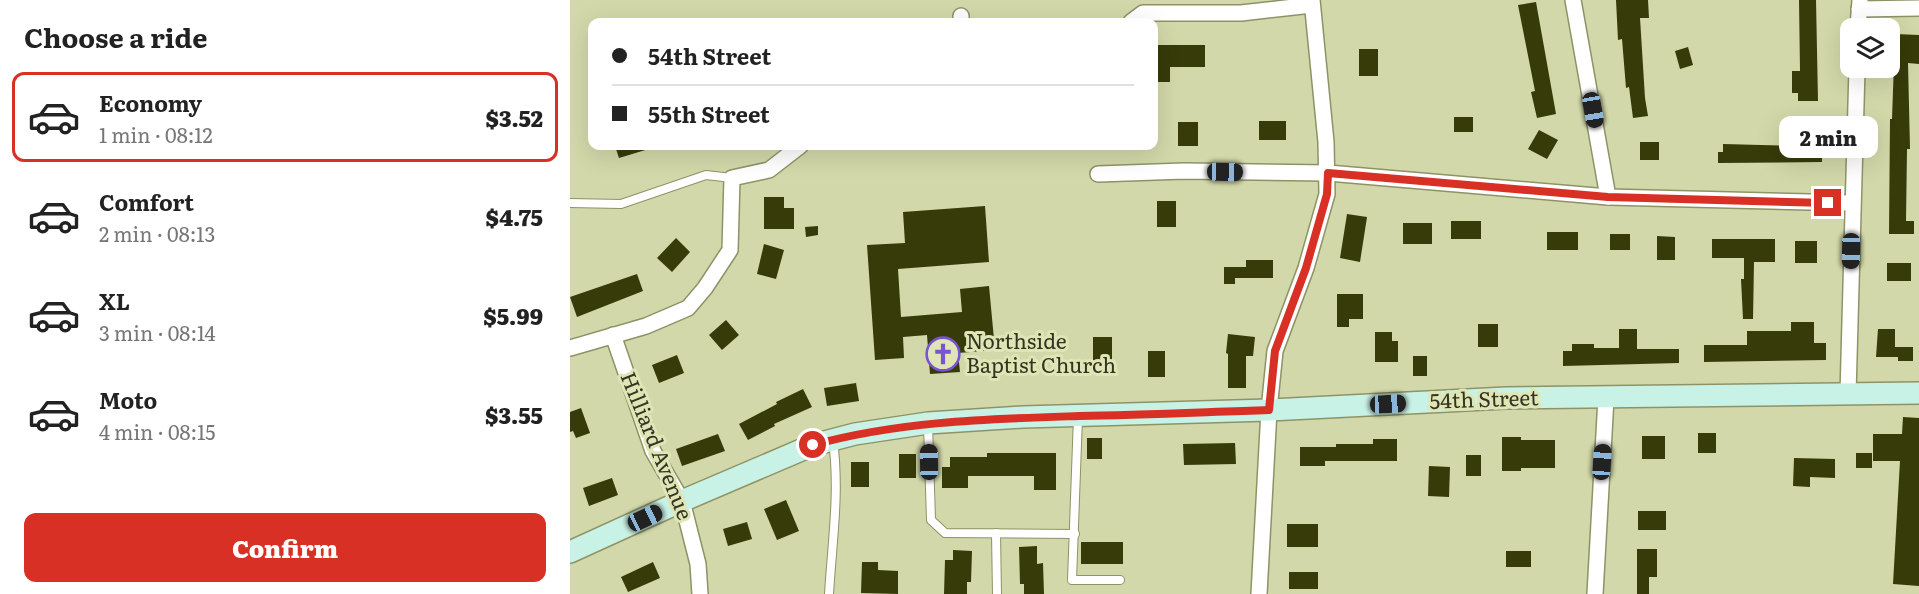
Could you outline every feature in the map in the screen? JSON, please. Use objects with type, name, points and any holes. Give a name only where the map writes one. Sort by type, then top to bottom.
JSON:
[{"type":"main road","name":"54th Street","points":[[570,552],[802,450],[855,434],[928,423],[1506,398],[1919,393]]},
{"type":"street","points":[[1573,0],[1608,197]]},
{"type":"street","points":[[1136,18],[1143,13],[1240,14],[1312,2],[1328,173],[1327,194],[1306,268],[1275,351],[1269,410],[1258,594]]},
{"type":"street","points":[[1859,4],[1919,8]]},
{"type":"street","points":[[1848,394],[1857,78]]},
{"type":"street","points":[[570,348],[646,326],[688,308],[705,288],[730,250],[732,177],[769,170],[795,150]]},
{"type":"street","points":[[1098,174],[1184,171],[1328,173],[1608,197],[1852,203]]},
{"type":"street","name":"Hilliard Avenue","points":[[613,335],[653,450],[682,501],[698,564],[700,594]]},
{"type":"street","points":[[1595,594],[1606,398]]},
{"type":"lane","points":[[570,203],[621,204],[706,175],[732,177]]},
{"type":"lane","points":[[1078,416],[1072,580],[1120,580]]},
{"type":"lane","points":[[928,423],[931,520],[945,532],[1075,534]]},
{"type":"lane","points":[[828,594],[836,493],[836,466],[832,440]]},
{"type":"lane","points":[[996,533],[997,594]]},
{"type":"building","points":[[1616,0],[1648,0],[1649,18],[1640,18],[1648,116],[1633,118],[1629,87],[1626,88],[1622,39],[1618,40]]},
{"type":"building","points":[[1799,0],[1816,0],[1818,101],[1798,101],[1798,93],[1792,93],[1792,71],[1800,71]]},
{"type":"building","points":[[1536,2],[1556,114],[1537,118],[1531,92],[1535,91],[1518,5]]},
{"type":"building","points":[[1900,34],[1919,35],[1919,64],[1908,63],[1910,149],[1907,149],[1906,221],[1914,221],[1914,234],[1889,234],[1890,119],[1892,119],[1893,78],[1900,78]]},
{"type":"building","points":[[1158,45],[1205,45],[1205,67],[1170,67],[1170,82],[1158,82]]},
{"type":"building","points":[[1688,47],[1693,65],[1680,69],[1675,51]]},
{"type":"building","points":[[1359,49],[1378,49],[1378,76],[1359,76]]},
{"type":"building","points":[[1454,117],[1473,117],[1473,132],[1454,132]]},
{"type":"building","points":[[1259,121],[1286,121],[1286,140],[1259,140]]},
{"type":"building","points":[[1178,122],[1198,122],[1198,146],[1178,146]]},
{"type":"building","points":[[1539,130],[1558,140],[1547,159],[1528,149]]},
{"type":"building","points":[[1640,142],[1659,142],[1659,160],[1640,160]]},
{"type":"building","points":[[1799,143],[1822,143],[1822,162],[1718,163],[1718,152],[1723,152],[1723,144],[1799,146]]},
{"type":"building","points":[[616,150],[645,150],[619,158]]},
{"type":"building","points":[[764,197],[784,197],[784,208],[794,208],[794,229],[764,229]]},
{"type":"building","points":[[1157,201],[1176,201],[1176,227],[1157,227]]},
{"type":"building","points":[[985,206],[989,262],[898,269],[901,317],[962,312],[960,289],[989,286],[995,350],[958,353],[960,372],[930,374],[927,335],[903,337],[904,358],[875,360],[867,245],[905,243],[903,212]]},
{"type":"building","points":[[1347,214],[1367,217],[1360,262],[1340,258]]},
{"type":"building","points":[[1451,221],[1481,221],[1481,239],[1451,239]]},
{"type":"building","points":[[1403,223],[1432,223],[1432,244],[1403,244]]},
{"type":"building","points":[[818,226],[818,235],[806,237],[805,227]]},
{"type":"building","points":[[1547,232],[1578,232],[1578,250],[1547,250]]},
{"type":"building","points":[[1610,234],[1630,234],[1630,250],[1610,250]]},
{"type":"building","points":[[1657,236],[1675,237],[1675,260],[1657,260]]},
{"type":"building","points":[[676,238],[690,252],[672,272],[657,258]]},
{"type":"building","points":[[1712,239],[1775,239],[1775,262],[1754,262],[1753,319],[1743,319],[1741,279],[1744,279],[1744,258],[1712,258]]},
{"type":"building","points":[[1795,241],[1817,241],[1817,263],[1795,263]]},
{"type":"building","points":[[764,244],[784,250],[776,279],[757,274]]},
{"type":"building","points":[[1246,260],[1273,260],[1273,278],[1235,278],[1235,284],[1224,284],[1224,267],[1246,267]]},
{"type":"building","points":[[1887,263],[1911,263],[1911,281],[1887,281]]},
{"type":"building","points":[[637,274],[643,291],[577,317],[570,297]]},
{"type":"building","points":[[1337,294],[1363,294],[1363,319],[1349,319],[1349,327],[1337,327]]},
{"type":"building","points":[[726,320],[739,335],[722,350],[709,335]]},
{"type":"building","points":[[1791,322],[1814,322],[1814,343],[1826,343],[1826,360],[1704,362],[1704,345],[1747,345],[1747,331],[1791,331]]},
{"type":"building","points":[[1478,324],[1498,324],[1498,347],[1478,347]]},
{"type":"building","points":[[1619,329],[1637,329],[1637,349],[1679,349],[1679,363],[1563,366],[1563,351],[1572,351],[1572,344],[1594,344],[1594,348],[1619,348]]},
{"type":"building","points":[[1878,329],[1895,329],[1895,347],[1913,347],[1913,361],[1898,361],[1898,357],[1876,357]]},
{"type":"building","points":[[1375,332],[1392,332],[1392,341],[1398,341],[1398,362],[1375,362]]},
{"type":"building","points":[[1228,334],[1255,337],[1253,356],[1246,356],[1246,388],[1228,388],[1228,354],[1226,353]]},
{"type":"building","points":[[1093,337],[1112,337],[1112,373],[1093,373]]},
{"type":"building","points":[[1148,351],[1165,351],[1165,377],[1148,377]]},
{"type":"building","points":[[677,355],[684,373],[659,383],[652,365]]},
{"type":"building","points":[[1413,356],[1427,356],[1427,376],[1413,376]]},
{"type":"building","points":[[856,383],[859,401],[827,406],[824,388]]},
{"type":"building","points":[[803,389],[812,407],[774,424],[775,426],[748,440],[739,424]]},
{"type":"building","points":[[581,408],[590,433],[576,438],[573,431],[570,432],[570,412]]},
{"type":"building","points":[[1903,417],[1919,418],[1919,586],[1893,584],[1900,461],[1873,461],[1873,434],[1902,434]]},
{"type":"building","points":[[1698,433],[1716,433],[1716,453],[1698,453]]},
{"type":"building","points":[[718,434],[725,451],[682,466],[676,449]]},
{"type":"building","points":[[1642,436],[1665,436],[1665,459],[1642,459]]},
{"type":"building","points":[[1502,437],[1521,437],[1521,440],[1555,440],[1555,468],[1521,468],[1521,471],[1502,471]]},
{"type":"building","points":[[1087,438],[1102,438],[1102,459],[1087,459]]},
{"type":"building","points":[[1373,439],[1397,439],[1397,461],[1325,461],[1325,466],[1300,466],[1300,447],[1373,444]]},
{"type":"building","points":[[1235,443],[1236,464],[1184,465],[1183,444]]},
{"type":"building","points":[[987,453],[1056,453],[1056,490],[1034,490],[1034,476],[968,476],[968,488],[942,488],[942,467],[950,467],[950,457],[987,457]]},
{"type":"building","points":[[1856,453],[1872,453],[1872,468],[1856,468]]},
{"type":"building","points":[[899,454],[916,454],[916,478],[899,478]]},
{"type":"building","points":[[1466,455],[1481,455],[1481,476],[1466,476]]},
{"type":"building","points":[[1794,458],[1835,459],[1835,478],[1810,477],[1810,487],[1793,486]]},
{"type":"building","points":[[851,462],[869,462],[869,487],[851,487]]},
{"type":"building","points":[[1429,466],[1450,467],[1449,497],[1428,496]]},
{"type":"building","points":[[612,478],[618,495],[589,506],[583,488]]},
{"type":"building","points":[[786,500],[799,531],[777,540],[764,509]]},
{"type":"building","points":[[1638,511],[1666,511],[1666,530],[1638,530]]},
{"type":"building","points":[[747,522],[752,539],[728,546],[723,529]]},
{"type":"building","points":[[1287,524],[1318,524],[1318,547],[1287,547]]},
{"type":"building","points":[[1081,542],[1123,542],[1123,564],[1081,564]]},
{"type":"building","points":[[1037,546],[1037,564],[1043,563],[1044,594],[1024,594],[1024,584],[1020,584],[1019,547]]},
{"type":"building","points":[[1637,549],[1657,549],[1657,577],[1649,577],[1649,594],[1637,594]]},
{"type":"building","points":[[953,550],[972,551],[971,582],[967,582],[967,594],[944,594],[945,560],[953,560]]},
{"type":"building","points":[[1506,551],[1531,551],[1531,567],[1506,567]]},
{"type":"building","points":[[653,562],[660,578],[628,592],[621,577]]},
{"type":"building","points":[[862,562],[878,562],[878,570],[898,571],[898,594],[861,593]]},
{"type":"building","points":[[1289,572],[1318,572],[1318,589],[1289,589]]},
{"type":"place","name":"Northside Baptist Church","points":[[943,354]]},
{"type":"route","points":[[813,445],[855,434],[928,423],[1023,417],[1269,410],[1275,351],[1306,268],[1327,194],[1328,173],[1573,195],[1828,203]]}]
